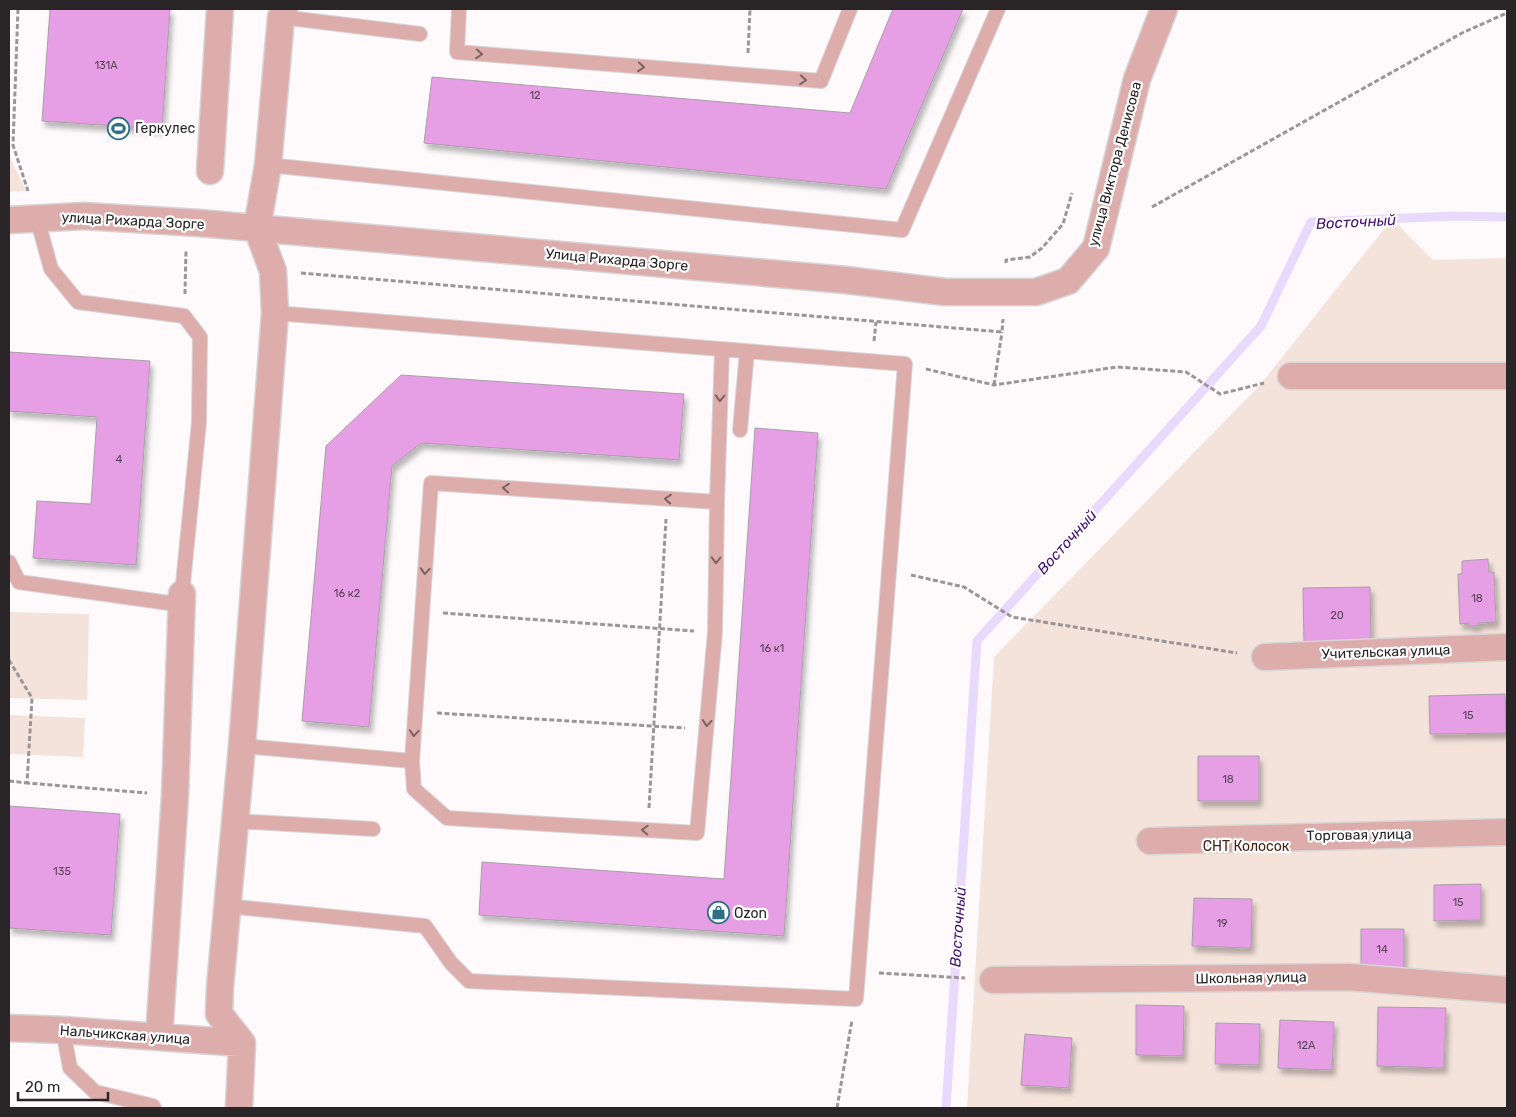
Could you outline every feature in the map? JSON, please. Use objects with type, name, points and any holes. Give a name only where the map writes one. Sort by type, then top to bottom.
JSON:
[{"type":"street","points":[[210,171],[220,9]]},
{"type":"street","name":"улица Виктора Денисова","points":[[976,292],[1036,292],[1068,281],[1096,248],[1137,79],[1164,9]]},
{"type":"street","points":[[239,1108],[242,1043],[219,1014],[242,746],[275,314],[273,271],[257,228],[268,165],[283,13]]},
{"type":"street","name":"улица Рихарда Зорге","points":[[9,220],[84,216],[257,228]]},
{"type":"street","name":"Улица Рихарда Зорге","points":[[257,228],[846,280],[945,292],[976,292]]},
{"type":"street","points":[[1291,376],[1507,376]]},
{"type":"street","points":[[160,1037],[175,796],[182,594]]},
{"type":"street","name":"Учительская улица","points":[[1265,657],[1507,647]]},
{"type":"street","name":"Торговая улица","points":[[1150,841],[1507,832]]},
{"type":"street","name":"Школьная улица","points":[[981,980],[1348,977],[1507,990]]},
{"type":"street","name":"Нальчикская улица","points":[[9,1028],[242,1043]]},
{"type":"lane","points":[[459,9],[457,52],[821,81],[850,9]]},
{"type":"lane","points":[[268,165],[902,230],[998,9]]},
{"type":"lane","points":[[283,13],[420,34]]},
{"type":"lane","points":[[9,562],[19,582],[169,603],[182,594],[199,422],[200,337],[184,316],[78,302],[51,269],[37,218]]},
{"type":"lane","points":[[227,906],[425,926],[451,963],[469,981],[856,1000],[905,364],[275,314]]},
{"type":"lane","points":[[716,502],[431,483],[412,761],[414,789],[447,818],[696,833],[714,632],[716,502],[722,349]]},
{"type":"lane","points":[[740,430],[747,351]]},
{"type":"lane","points":[[242,746],[412,761]]},
{"type":"lane","points":[[235,821],[373,829]]},
{"type":"lane","points":[[63,1030],[70,1068],[95,1092],[154,1106],[154,1108]]},
{"type":"path","points":[[18,9],[13,145],[37,218]]},
{"type":"path","points":[[747,75],[750,9]]},
{"type":"path","points":[[1152,207],[1462,33],[1507,14]]},
{"type":"path","points":[[994,385],[1002,332]]},
{"type":"path","points":[[905,364],[994,385],[1117,367],[1186,372],[1220,394],[1291,376]]},
{"type":"path","points":[[648,830],[667,499]]},
{"type":"path","points":[[888,570],[964,587],[1012,617],[1265,657]]},
{"type":"path","points":[[422,612],[714,632]]},
{"type":"path","points":[[9,660],[32,698],[27,783]]},
{"type":"path","points":[[415,712],[706,730]]},
{"type":"path","points":[[9,781],[175,796]]},
{"type":"path","points":[[858,972],[981,980]]},
{"type":"path","points":[[837,1108],[856,1000]]},
{"type":"green space","points":[[9,155],[26,191],[9,192]]},
{"type":"green space","name":"СНТ Колосок","points":[[1392,219],[1433,260],[1507,258],[1507,1108],[967,1108],[994,657],[1260,385]]},
{"type":"green space","points":[[9,612],[89,614],[87,700],[9,698]]},
{"type":"green space","points":[[9,715],[85,718],[83,757],[9,754]]},
{"type":"building","points":[[50,9],[170,9],[162,129],[42,121]]},
{"type":"building","points":[[893,9],[963,9],[886,189],[424,143],[432,77],[850,113]]},
{"type":"building","points":[[9,352],[150,361],[136,565],[33,558],[37,501],[91,504],[97,417],[9,411]]},
{"type":"building","points":[[401,375],[684,394],[679,460],[421,443],[392,466],[369,727],[302,721],[326,446]]},
{"type":"building","points":[[755,428],[818,433],[784,936],[479,915],[482,862],[724,879]]},
{"type":"building","points":[[1488,559],[1489,572],[1494,572],[1496,622],[1478,623],[1478,626],[1469,626],[1469,623],[1460,624],[1458,574],[1462,574],[1462,561]]},
{"type":"building","points":[[1370,587],[1371,642],[1304,643],[1303,588]]},
{"type":"building","points":[[1505,694],[1506,733],[1430,734],[1429,696]]},
{"type":"building","points":[[1198,756],[1259,756],[1259,801],[1198,801]]},
{"type":"building","points":[[9,806],[120,814],[111,935],[9,928]]},
{"type":"building","points":[[1481,884],[1481,920],[1434,921],[1434,885]]},
{"type":"building","points":[[1194,898],[1252,899],[1251,948],[1192,946]]},
{"type":"building","points":[[1361,929],[1404,929],[1404,969],[1361,969]]},
{"type":"building","points":[[1136,1005],[1184,1006],[1183,1056],[1136,1055]]},
{"type":"building","points":[[1378,1007],[1446,1008],[1444,1068],[1377,1066]]},
{"type":"building","points":[[1280,1020],[1334,1022],[1332,1070],[1278,1068]]},
{"type":"building","points":[[1216,1023],[1260,1024],[1259,1065],[1215,1064]]},
{"type":"building","points":[[1025,1034],[1072,1038],[1069,1088],[1021,1085]]},
{"type":"waterway","name":"Восточный","points":[[946,1108],[977,641],[1261,326],[1311,222],[1454,216],[1507,217]]},
{"type":"place","name":"Геркулес","points":[[119,128]]},
{"type":"place","name":"Ozon","points":[[718,913]]}]
